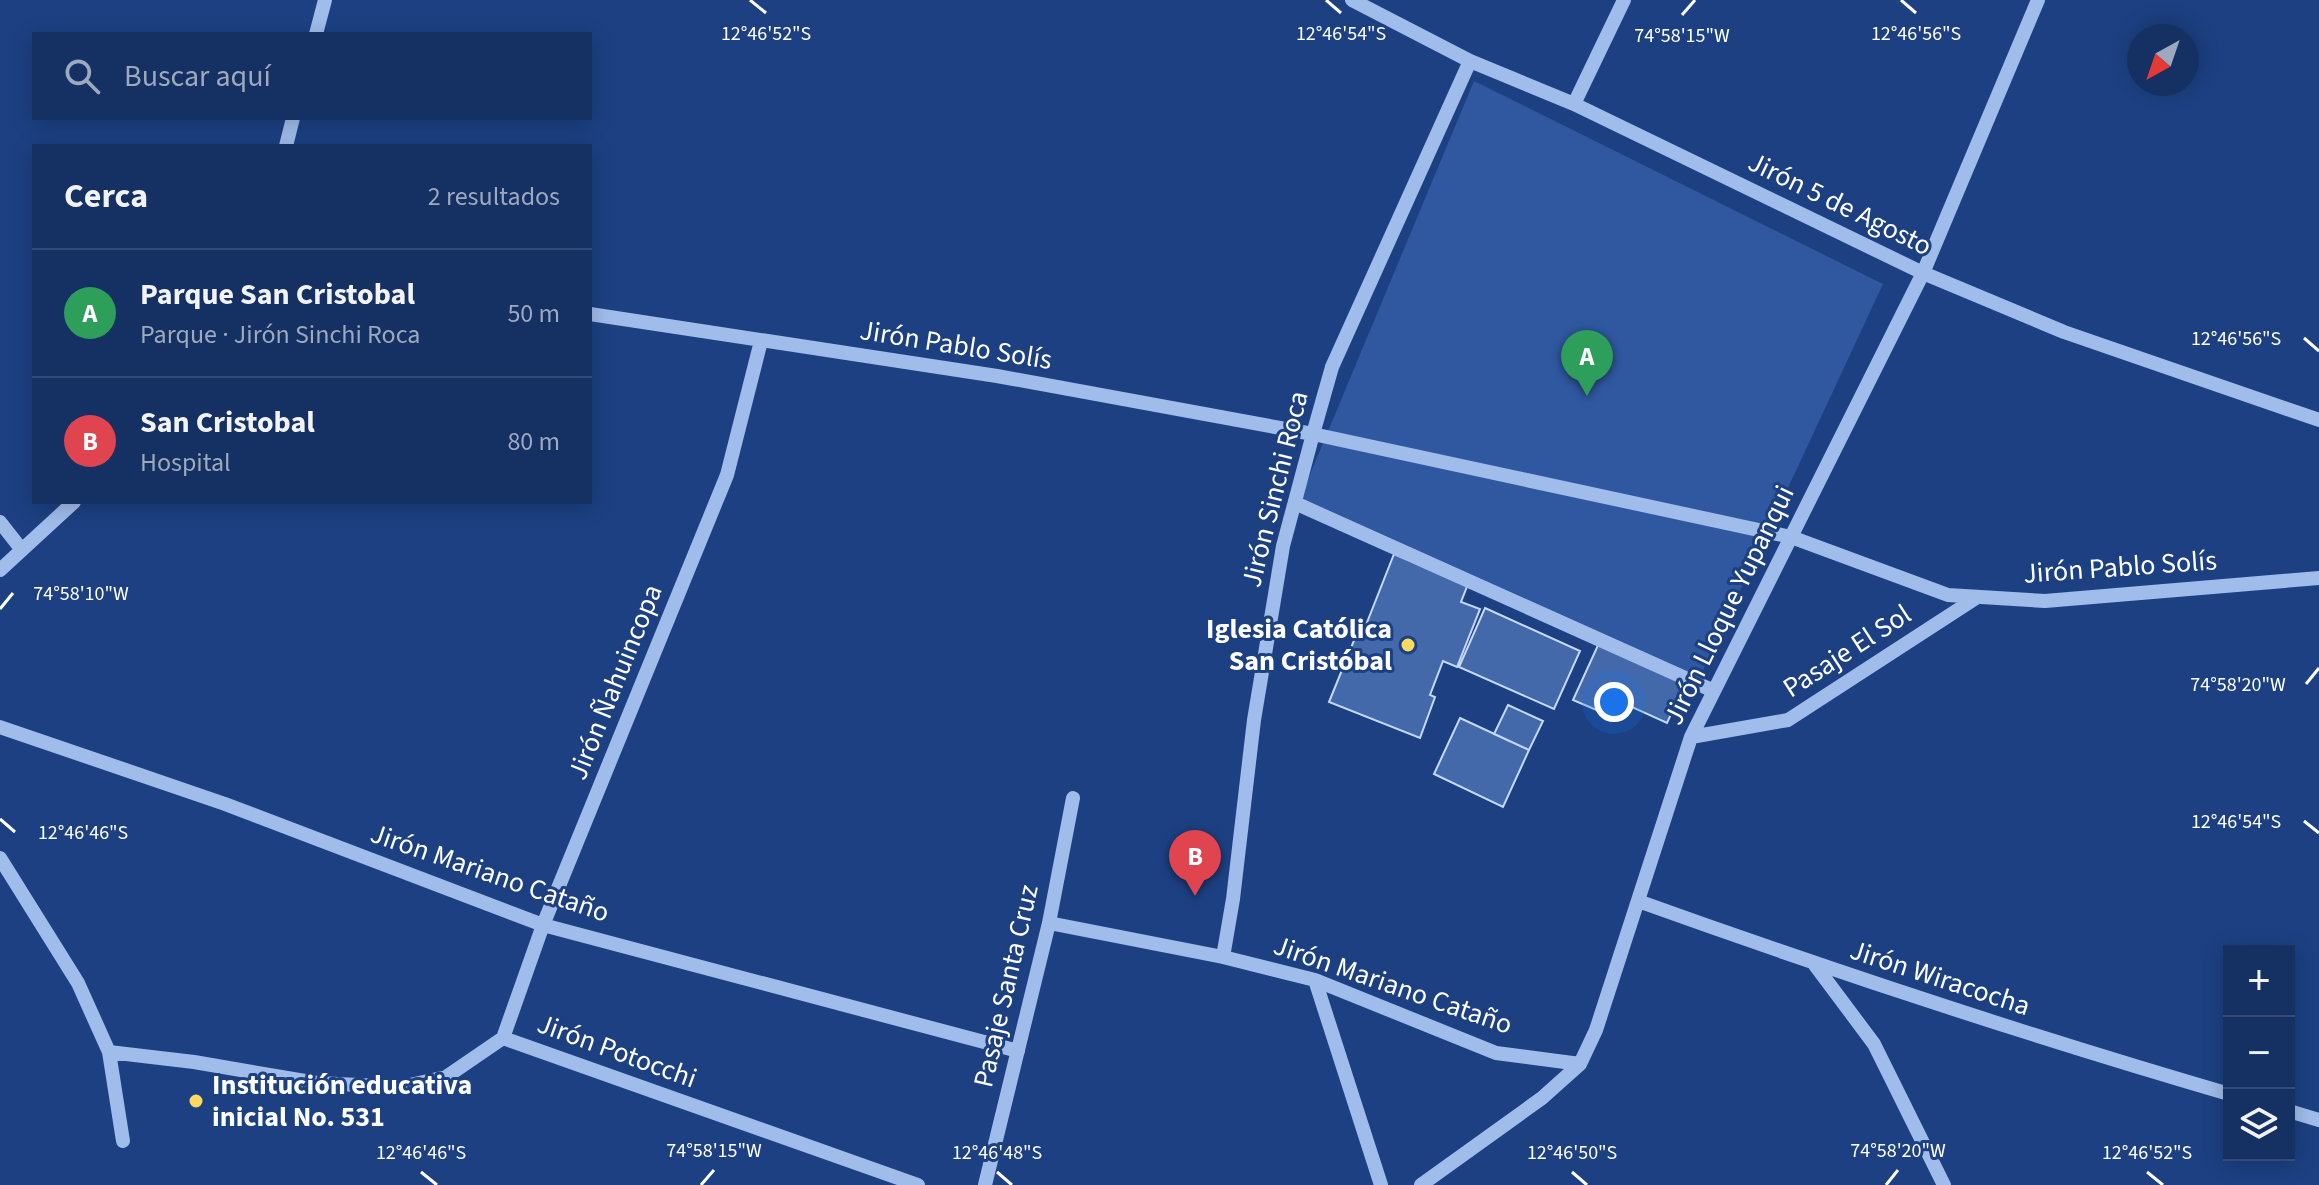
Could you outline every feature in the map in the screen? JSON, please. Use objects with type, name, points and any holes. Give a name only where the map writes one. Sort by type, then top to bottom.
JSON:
[{"type":"street","points":[[317,32],[325,0]]},
{"type":"street","name":"Jirón 5 de Agosto","points":[[1352,0],[1470,61],[1574,104],[1923,273],[2064,332],[2319,420]]},
{"type":"street","points":[[1574,104],[1624,0]]},
{"type":"street","name":"Jirón Lloque Yupanqui","points":[[1421,1185],[1542,1098],[1580,1064],[1596,1030],[1691,737],[1923,273],[2038,0]]},
{"type":"street","name":"Jirón Sinchi Roca","points":[[1223,957],[1254,720],[1283,546],[1313,434],[1332,367],[1470,61]]},
{"type":"street","points":[[286,144],[292,120]]},
{"type":"street","name":"Jirón Pablo Solís","points":[[592,314],[997,376],[1313,434],[1791,537],[1948,595],[2045,601],[2319,578]]},
{"type":"street","name":"Jirón Ñahuincopa","points":[[503,1038],[543,925],[727,475],[761,341]]},
{"type":"street","points":[[1295,503],[1714,691]]},
{"type":"street","points":[[0,570],[72,504]]},
{"type":"street","points":[[0,522],[22,550]]},
{"type":"street","name":"Pasaje El Sol","points":[[1691,737],[1788,720],[1977,597]]},
{"type":"street","name":"Jirón Mariano Cataño","points":[[0,727],[225,804],[543,925],[1018,1051]]},
{"type":"street","name":"Pasaje Santa Cruz","points":[[985,1185],[1049,923],[1073,798]]},
{"type":"street","points":[[0,858],[78,983],[109,1052],[123,1141]]},
{"type":"street","name":"Jirón Wiracocha","points":[[1638,901],[1815,965],[2223,1092]]},
{"type":"street","name":"Jirón Mariano Cataño","points":[[1049,923],[1223,957],[1315,980],[1496,1053],[1580,1064]]},
{"type":"street","points":[[1815,965],[1874,1044],[1944,1185]]},
{"type":"street","points":[[1315,980],[1381,1185]]},
{"type":"street","name":"Jirón Potocchi","points":[[109,1052],[194,1062],[317,1083],[401,1087],[446,1077],[503,1038],[918,1185]]},
{"type":"street","points":[[2295,1113],[2319,1120]]},
{"type":"shaded area","points":[[1474,81],[1883,284],[1698,681],[1296,508]]},
{"type":"building","name":"Iglesia Católica San Cristóbal","points":[[1394,554],[1468,584],[1461,602],[1480,609],[1457,667],[1443,661],[1430,695],[1435,697],[1420,738],[1329,702],[1359,628],[1364,630]]},
{"type":"building","points":[[1485,608],[1580,651],[1554,709],[1459,667]]},
{"type":"building","points":[[1599,643],[1686,682],[1667,723],[1608,696],[1601,712],[1573,700]]},
{"type":"building","points":[[1508,705],[1543,721],[1529,750],[1494,734]]},
{"type":"building","points":[[1460,718],[1529,750],[1503,807],[1434,774]]},
{"type":"place","name":"Parque San Cristobal","points":[[1587,396]]},
{"type":"place","name":"Iglesia Católica San Cristóbal","points":[[1408,645]]},
{"type":"place","name":"San Cristobal","points":[[1195,896]]},
{"type":"place","name":"Institución educativa inicial No. 531","points":[[196,1101]]}]
